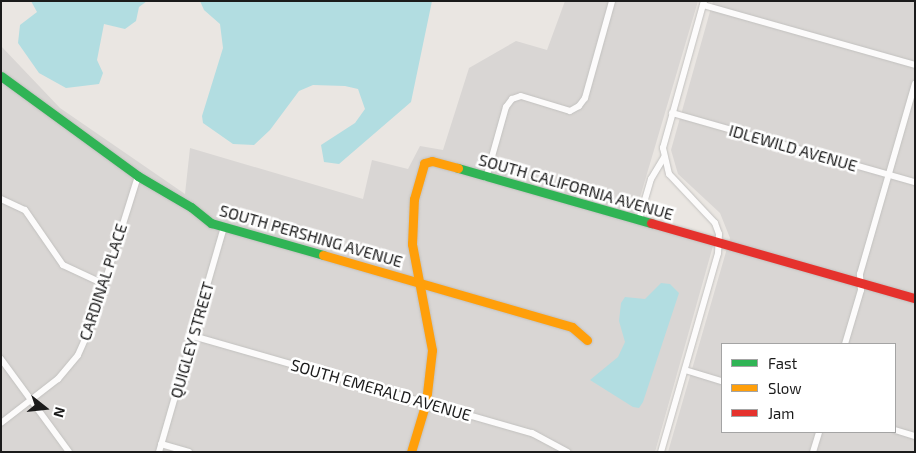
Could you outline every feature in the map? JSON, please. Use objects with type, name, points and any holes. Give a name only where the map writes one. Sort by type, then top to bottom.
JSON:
[{"type":"street","points":[[486,178],[506,107],[512,99],[521,96],[570,111],[585,98],[612,1]]},
{"type":"street","points":[[661,452],[719,243],[715,223],[678,186],[669,174],[664,157],[665,136],[704,3],[915,65]]},
{"type":"street","name":"SOUTH PERSHING AVENUE","points":[[1,76],[138,176],[191,207],[210,223],[572,327],[587,340]]},
{"type":"street","points":[[845,343],[861,290],[860,283],[888,175],[915,84]]},
{"type":"street","name":"IDLEWILD AVENUE","points":[[672,113],[915,182]]},
{"type":"street","points":[[638,220],[650,179],[664,157]]},
{"type":"street","name":"SOUTH CALIFORNIA AVENUE","points":[[420,283],[412,223],[417,178],[424,163],[432,161],[486,178],[915,298]]},
{"type":"street","name":"CARDINAL PLACE","points":[[1,423],[58,378],[78,355],[92,323],[138,176]]},
{"type":"street","points":[[1,199],[24,210],[63,265],[104,284]]},
{"type":"street","name":"QUIGLEY STREET","points":[[159,452],[224,227]]},
{"type":"street","points":[[411,452],[426,402],[432,350],[420,283]]},
{"type":"street","name":"SOUTH EMERALD AVENUE","points":[[193,336],[532,433],[567,452]]},
{"type":"street","points":[[1,359],[69,452]]},
{"type":"street","points":[[685,370],[721,381]]},
{"type":"street","points":[[896,430],[915,436]]},
{"type":"street","points":[[814,452],[819,433]]},
{"type":"street","points":[[161,444],[189,452]]},
{"type":"shaded area","points":[[565,1],[698,1],[633,221],[713,246],[655,452],[1,452],[1,46],[60,108],[185,194],[190,148],[363,199],[372,160],[408,169],[420,146],[443,150],[469,68],[516,41],[547,50]]},
{"type":"shaded area","points":[[713,1],[915,1],[915,452],[668,452],[730,238],[720,213],[678,174],[671,150]]},
{"type":"water","points":[[31,1],[147,1],[139,7],[136,21],[125,29],[104,24],[97,60],[103,73],[99,84],[66,88],[39,73],[18,43],[20,25],[37,12]]},
{"type":"water","points":[[200,1],[432,1],[411,102],[339,164],[324,162],[321,145],[355,123],[365,109],[358,89],[345,86],[313,85],[299,91],[270,130],[254,145],[233,144],[203,123],[202,116],[223,48],[220,24],[204,10]]},
{"type":"water","points":[[661,283],[670,284],[679,293],[643,402],[639,408],[633,407],[590,380],[618,357],[625,342],[619,321],[621,303],[625,297],[645,299]]},
{"type":"traffic: fast","points":[[1,76],[138,176],[191,207],[211,223],[323,255]]},
{"type":"traffic: fast","points":[[458,168],[651,223]]},
{"type":"traffic: slow","points":[[411,452],[426,402],[432,350],[412,244],[414,199],[424,163],[432,161],[458,168]]},
{"type":"traffic: slow","points":[[323,255],[572,327],[587,340]]},
{"type":"traffic: jam","points":[[651,223],[915,298]]}]
